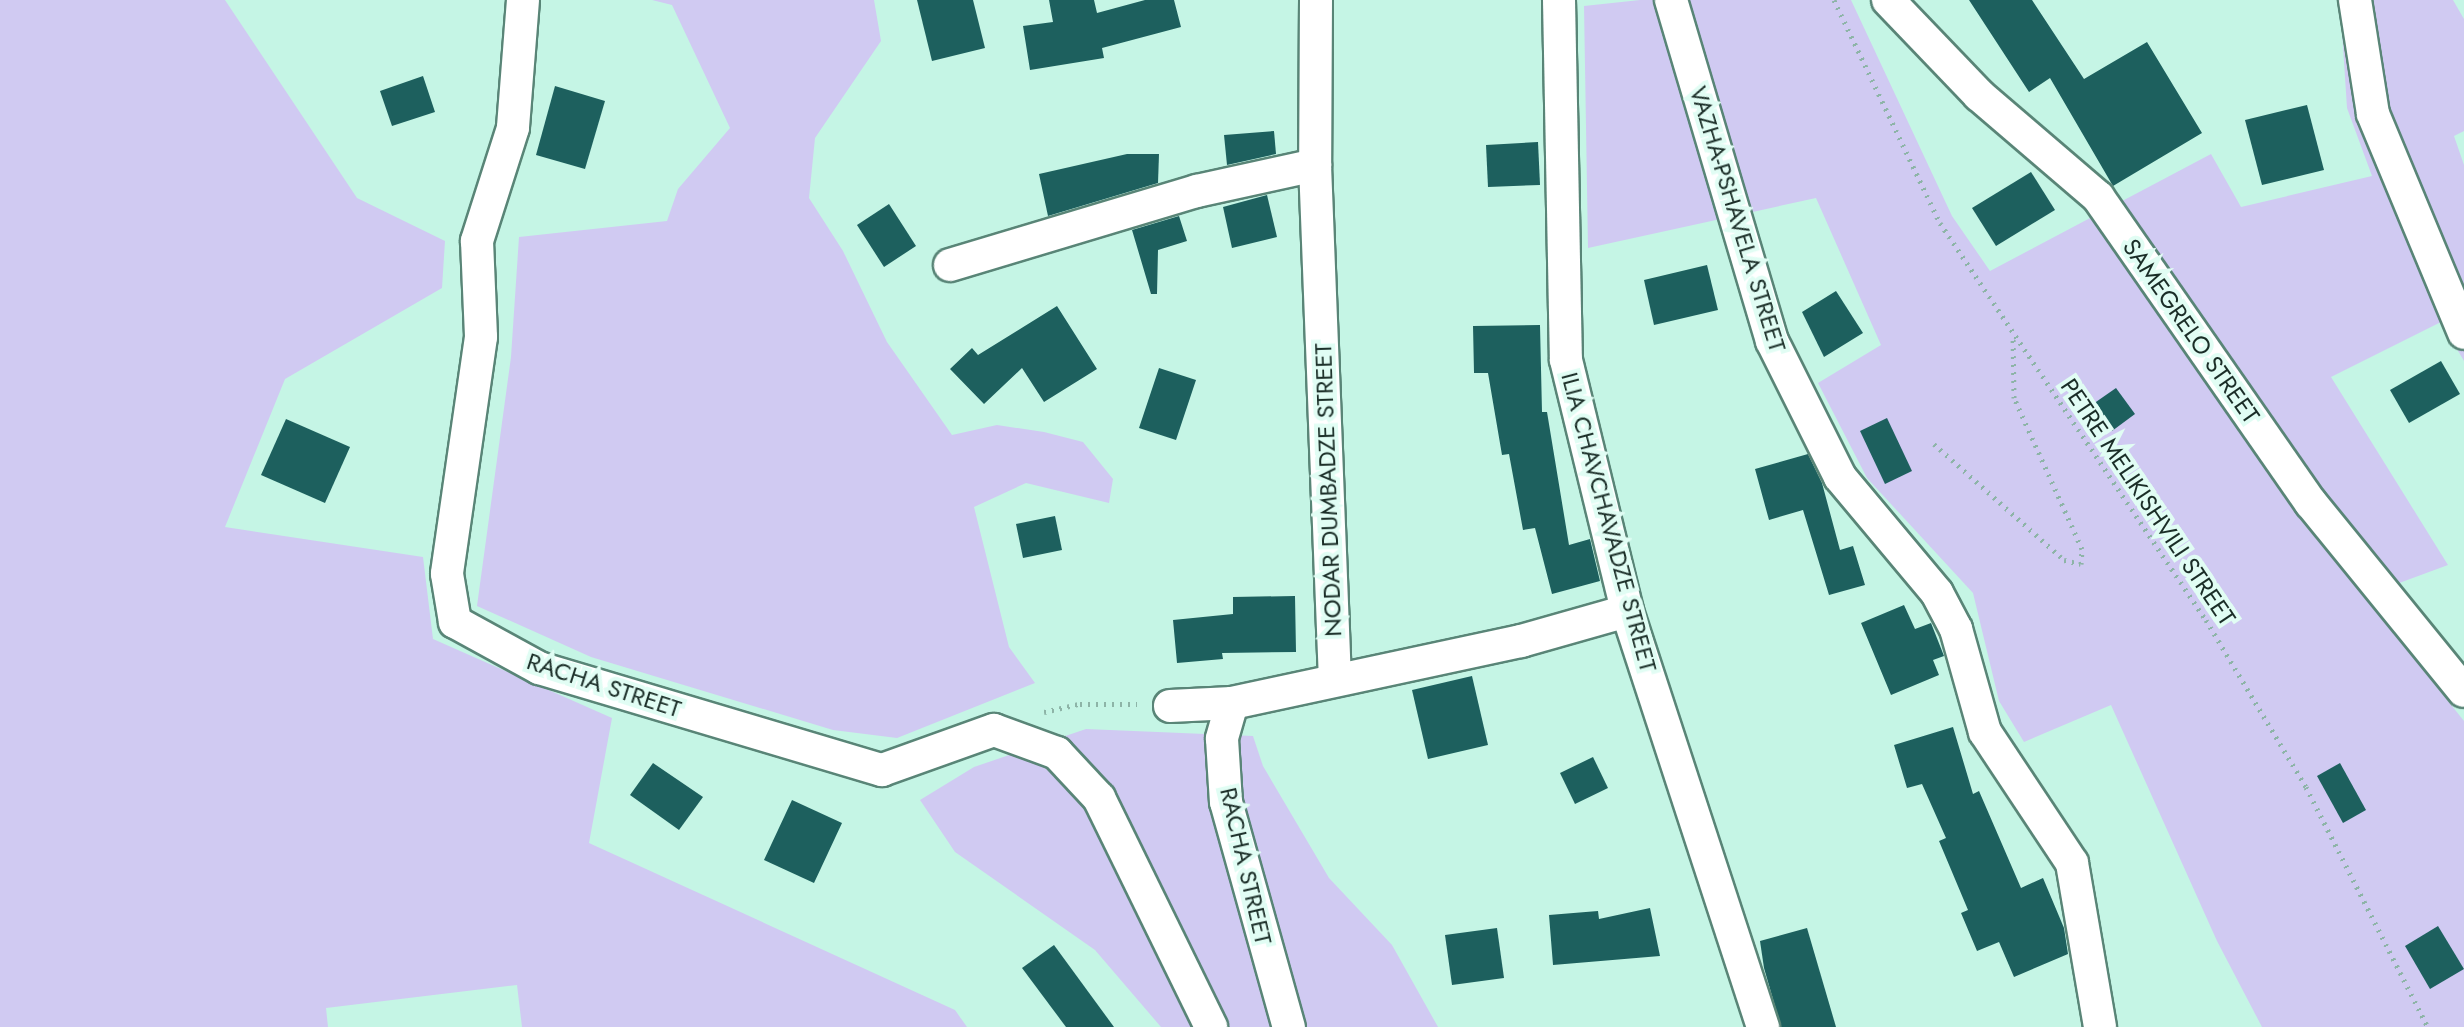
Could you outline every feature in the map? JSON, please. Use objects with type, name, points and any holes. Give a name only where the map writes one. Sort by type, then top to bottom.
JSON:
[{"type":"street","name":"RACHA STREET","points":[[523,0],[513,128],[477,241],[481,337],[447,574],[455,622],[539,668],[882,770],[994,730]]},
{"type":"street","name":"NODAR DUMBADZE STREET","points":[[1316,0],[1315,165],[1335,680]]},
{"type":"street","name":"ILIA CHAVCHAVADZE STREET","points":[[1559,0],[1566,360],[1627,611],[1763,1027]]},
{"type":"street","name":"VAZHA-PSHAVELA STREET","points":[[1671,0],[1772,341],[1840,477],[1937,593],[1956,629],[1985,732],[2072,863],[2100,1027]]},
{"type":"street","name":"SAMEGRELO STREET","points":[[1888,0],[1979,95],[2098,197],[2311,503],[2464,691]]},
{"type":"street","points":[[2355,0],[2373,114],[2464,333]]},
{"type":"street","points":[[950,265],[1197,191],[1315,165]]},
{"type":"street","points":[[1170,706],[1232,703],[1521,641],[1627,611]]},
{"type":"street","name":"RACHA STREET","points":[[1232,703],[1222,739],[1226,802],[1289,1027]]},
{"type":"street","points":[[994,730],[1057,753],[1099,798],[1211,1027]]},
{"type":"path","name":"PETRE MELIKISHVILI STREET","points":[[1834,0],[1940,223],[2206,620],[2291,762],[2428,1027]]},
{"type":"path","points":[[1934,444],[2064,560],[2081,564],[2082,549],[2014,398],[2013,333]]},
{"type":"path","points":[[994,730],[1033,714],[1080,704],[1170,706]]},
{"type":"shaded area","points":[[0,0],[225,0],[357,198],[445,241],[442,288],[285,379],[225,527],[423,557],[433,639],[612,718],[589,843],[955,1010],[967,1027],[522,1027],[517,985],[326,1008],[328,1027],[0,1027]]},
{"type":"shaded area","points":[[652,0],[874,0],[881,41],[815,138],[809,198],[843,251],[887,342],[952,435],[997,425],[1083,442],[1113,479],[1109,503],[1026,483],[974,507],[1009,647],[1035,683],[897,738],[833,730],[591,657],[477,606],[511,357],[519,237],[667,221],[678,189],[730,128],[672,5]]},
{"type":"shaded area","points":[[1640,0],[1851,0],[1952,216],[1990,271],[2211,154],[2241,207],[2372,176],[2347,108],[2340,0],[2453,0],[2464,19],[2464,131],[2454,136],[2464,165],[2464,361],[2441,322],[2331,377],[2448,565],[2364,596],[2464,721],[2464,1027],[2262,1027],[2217,941],[2111,705],[2024,742],[1999,701],[1973,593],[1867,478],[1818,383],[1881,345],[1816,198],[1588,248],[1584,6]]},
{"type":"shaded area","points":[[1086,729],[1253,736],[1263,766],[1329,878],[1392,945],[1438,1027],[1161,1027],[1095,950],[955,852],[920,800],[974,767]]},
{"type":"building","points":[[917,0],[973,0],[985,48],[932,61]]},
{"type":"building","points":[[1049,0],[1094,0],[1097,13],[1145,0],[1174,0],[1181,27],[1102,48],[1104,58],[1030,70],[1023,26],[1053,22]]},
{"type":"building","points":[[1969,0],[2032,0],[2084,79],[2147,42],[2202,133],[2113,186],[2050,78],[2029,92]]},
{"type":"building","points":[[423,76],[435,112],[392,126],[380,91]]},
{"type":"building","points":[[555,86],[605,101],[585,169],[536,155]]},
{"type":"building","points":[[2307,105],[2324,170],[2262,185],[2245,120]]},
{"type":"building","points":[[1274,131],[1276,154],[1227,165],[1224,135]]},
{"type":"building","points":[[1538,142],[1540,185],[1488,187],[1486,145]]},
{"type":"building","points":[[1127,154],[1159,154],[1158,183],[1048,216],[1039,174]]},
{"type":"building","points":[[2031,172],[2055,210],[1996,246],[1972,208]]},
{"type":"building","points":[[1267,195],[1277,237],[1232,248],[1223,207]]},
{"type":"building","points":[[889,204],[916,246],[884,267],[857,225]]},
{"type":"building","points":[[1179,216],[1187,241],[1158,250],[1157,294],[1151,294],[1132,230]]},
{"type":"building","points":[[1707,265],[1718,310],[1654,325],[1644,280]]},
{"type":"building","points":[[1836,291],[1863,333],[1824,357],[1802,312]]},
{"type":"building","points":[[1057,306],[1097,369],[1044,402],[1022,368],[984,404],[950,369],[972,348],[978,355]]},
{"type":"building","points":[[1540,325],[1542,412],[1547,412],[1569,545],[1590,539],[1600,581],[1552,594],[1535,528],[1523,530],[1509,454],[1502,455],[1488,373],[1474,373],[1473,326]]},
{"type":"building","points":[[2441,361],[2460,394],[2409,423],[2390,390]]},
{"type":"building","points":[[1159,368],[1196,380],[1176,440],[1139,428]]},
{"type":"building","points":[[2116,388],[2135,414],[2112,431],[2093,404]]},
{"type":"building","points":[[1887,418],[1912,471],[1885,484],[1860,431]]},
{"type":"building","points":[[286,419],[350,447],[325,503],[261,475]]},
{"type":"building","points":[[1808,454],[1822,483],[1840,550],[1853,546],[1865,585],[1829,595],[1803,510],[1769,520],[1755,469]]},
{"type":"building","points":[[1055,516],[1062,550],[1023,558],[1016,524]]},
{"type":"building","points":[[1295,596],[1296,652],[1222,653],[1223,659],[1177,663],[1173,620],[1233,614],[1233,597]]},
{"type":"building","points":[[1904,605],[1915,629],[1931,623],[1944,656],[1933,660],[1939,675],[1891,695],[1861,623]]},
{"type":"building","points":[[1472,676],[1488,745],[1428,759],[1412,690]]},
{"type":"building","points":[[1953,727],[1973,794],[1979,791],[2021,888],[2043,878],[2064,928],[2068,954],[2014,977],[1999,942],[1977,951],[1961,913],[1968,910],[1939,841],[1946,838],[1922,784],[1907,788],[1894,745]]},
{"type":"building","points":[[1593,757],[1608,788],[1575,804],[1560,773]]},
{"type":"building","points":[[653,763],[703,797],[679,830],[630,795]]},
{"type":"building","points":[[2340,763],[2366,810],[2343,823],[2317,776]]},
{"type":"building","points":[[792,800],[842,823],[814,883],[764,860]]},
{"type":"building","points":[[1650,908],[1660,956],[1553,965],[1549,915],[1598,911],[1599,919]]},
{"type":"building","points":[[2438,926],[2464,969],[2430,989],[2405,946]]},
{"type":"building","points":[[1497,928],[1504,978],[1452,985],[1445,935]]},
{"type":"building","points":[[1807,928],[1836,1027],[1781,1027],[1764,968],[1760,941]]},
{"type":"building","points":[[1054,945],[1114,1027],[1066,1027],[1022,968]]}]
